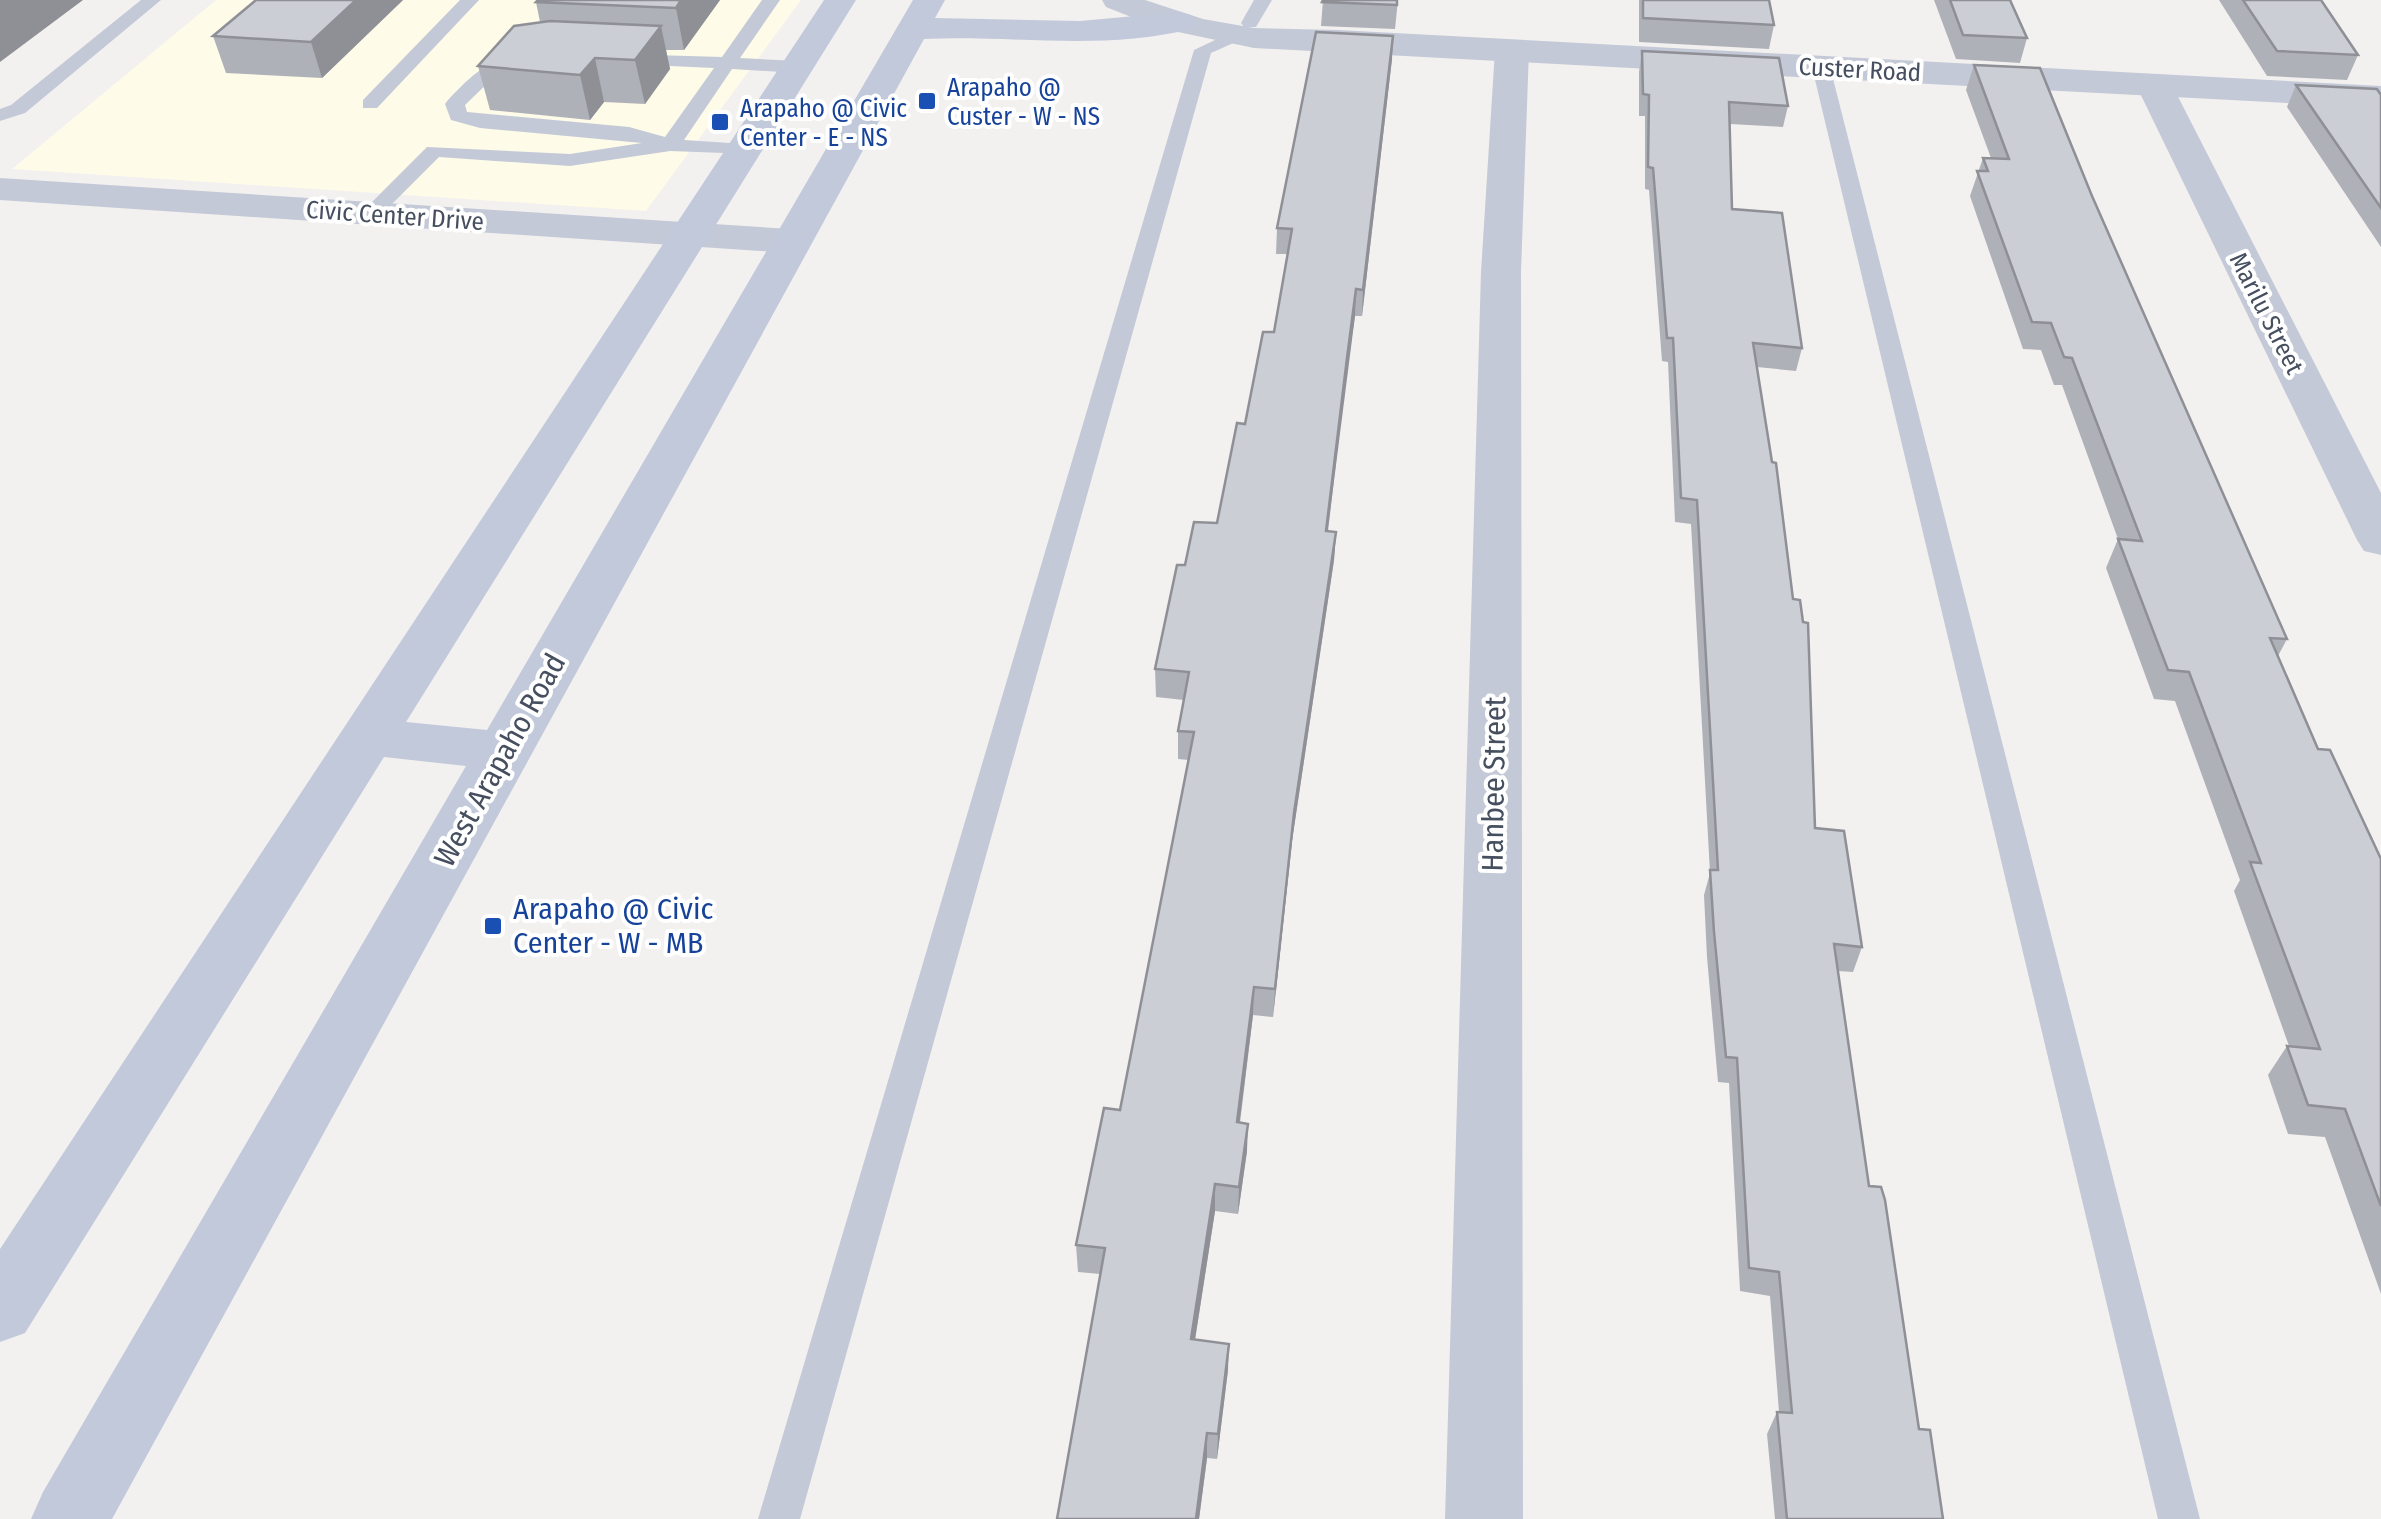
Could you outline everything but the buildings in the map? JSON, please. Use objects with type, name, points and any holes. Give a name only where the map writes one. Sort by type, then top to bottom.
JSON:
[{"type":"main road","points":[[0,1310],[840,0]]},
{"type":"main road","points":[[921,15],[983,27],[1116,32],[1183,11]]},
{"type":"main road","name":"West Arapaho Road","points":[[70,1519],[921,15]]},
{"type":"main road","points":[[368,737],[506,750]]},
{"type":"street","name":"Custer Road","points":[[1118,0],[1249,20],[1288,43],[1338,40],[2381,97]]},
{"type":"street","name":"Hanbee Street","points":[[1484,1519],[1501,272],[1512,50]]},
{"type":"street","name":"Marilu Street","points":[[2154,85],[2381,540]]},
{"type":"street","name":"Civic Center Drive","points":[[0,188],[790,241]]},
{"type":"lane","points":[[0,115],[18,110],[152,0]]},
{"type":"lane","points":[[370,104],[470,0]]},
{"type":"lane","points":[[670,145],[771,0]]},
{"type":"lane","points":[[780,1519],[1203,50],[1249,20]]},
{"type":"lane","points":[[597,56],[798,67]]},
{"type":"lane","points":[[540,57],[502,62],[479,78],[455,104],[458,116],[480,122],[629,133],[670,145]]},
{"type":"lane","points":[[1821,67],[2179,1519]]},
{"type":"lane","points":[[372,213],[434,151],[570,160],[670,145],[745,150]]},
{"type":"shaded area","points":[[216,0],[801,0],[646,211],[12,169]]},
{"type":"place","name":"Arapaho @ Custer - W - NS","points":[[927,101]]},
{"type":"place","name":"Arapaho @ Civic Center - E - NS","points":[[720,122]]},
{"type":"place","name":"Arapaho @ Civic Center - W - MB","points":[[493,926]]}]
